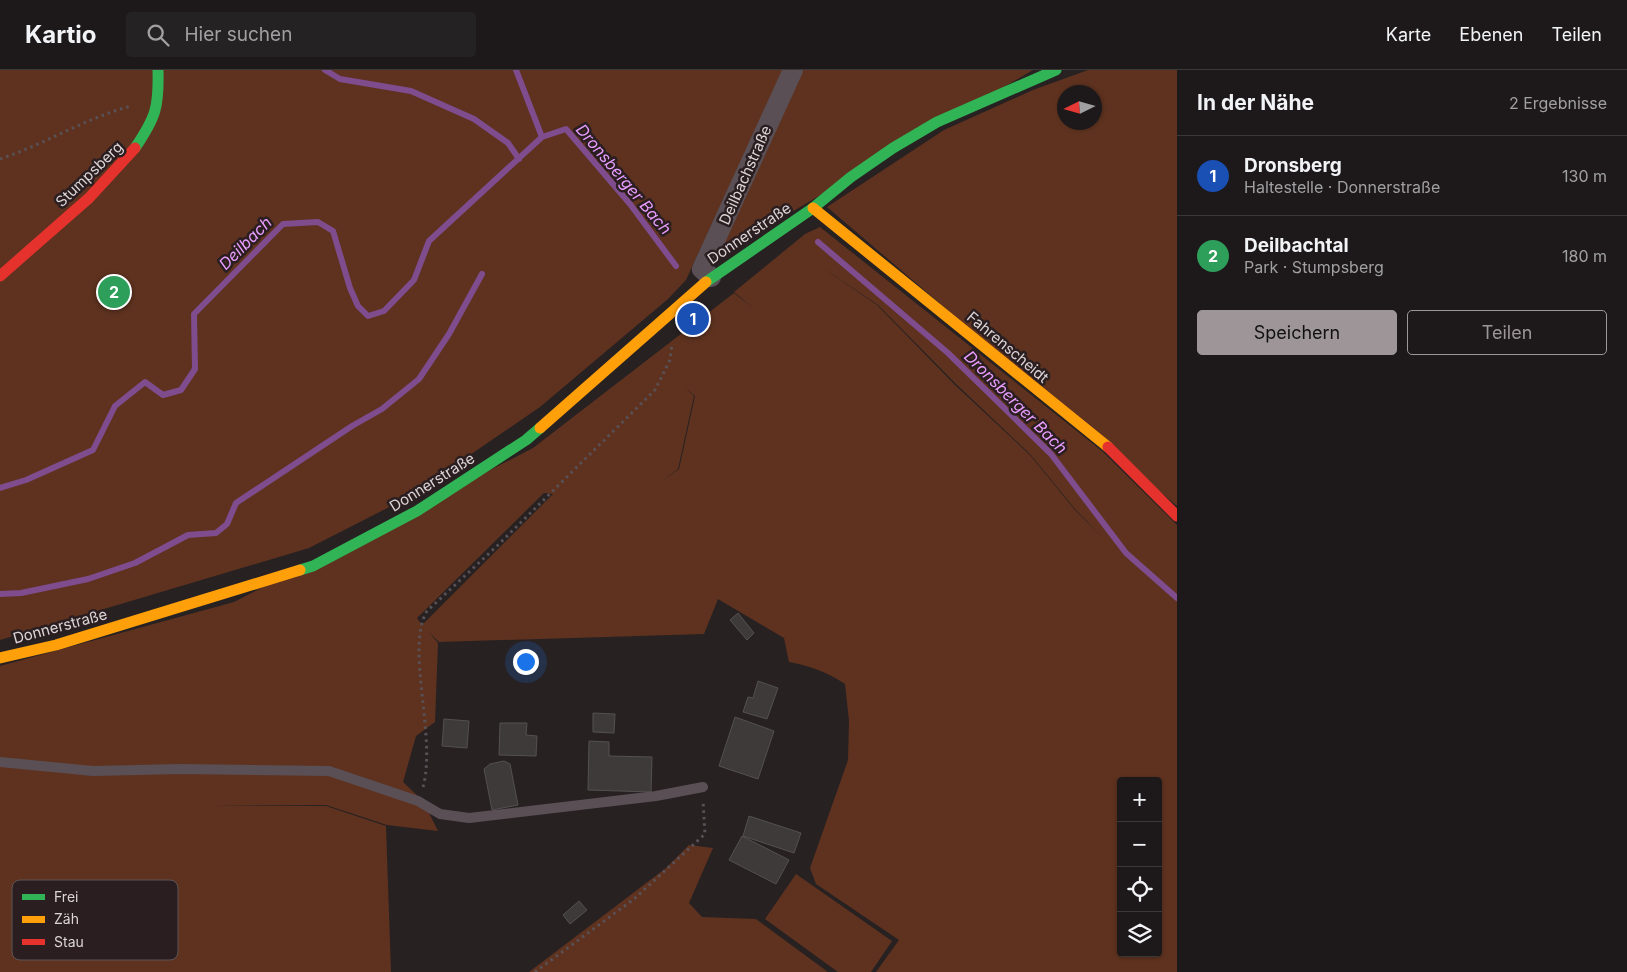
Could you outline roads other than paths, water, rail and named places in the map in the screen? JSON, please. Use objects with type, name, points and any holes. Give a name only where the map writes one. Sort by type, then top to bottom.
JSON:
[{"type":"main road","name":"Stumpsberg","points":[[0,276],[106,181],[140,144],[157,108],[158,70]]},
{"type":"main road","name":"Donnerstraße","points":[[0,658],[56,645],[313,566],[417,511],[526,440],[711,277],[812,208],[851,177],[938,122],[1023,82],[1056,70]]},
{"type":"main road","name":"Fahrenscheidt","points":[[812,208],[1109,447],[1177,516]]},
{"type":"street","name":"Deilbachstraße","points":[[711,277],[702,269],[793,70]]},
{"type":"lane","points":[[0,762],[92,771],[180,769],[329,770],[418,802],[440,814],[469,818],[656,796],[703,787]]},
{"type":"waterway","points":[[325,70],[340,79],[411,91],[474,119],[508,143],[519,159]]},
{"type":"waterway","name":"Deilbach","points":[[0,488],[26,480],[93,450],[115,406],[145,382],[163,395],[181,390],[195,369],[194,314],[283,224],[318,222],[333,231],[350,288],[358,306],[368,316],[384,311],[414,280],[429,241],[542,137],[516,70]]},
{"type":"waterway","name":"Dronsberger Bach","points":[[542,137],[566,129],[630,204],[676,266]]},
{"type":"waterway","name":"Dronsberger Bach","points":[[818,242],[948,353],[1051,454],[1126,553],[1177,598]]},
{"type":"waterway","points":[[0,594],[21,593],[88,579],[135,563],[188,535],[216,533],[227,524],[236,503],[352,426],[382,409],[419,379],[449,334],[482,274]]},
{"type":"place","name":"Deilbachtal","points":[[114,292]]},
{"type":"place","name":"Dronsberg","points":[[693,319]]}]
